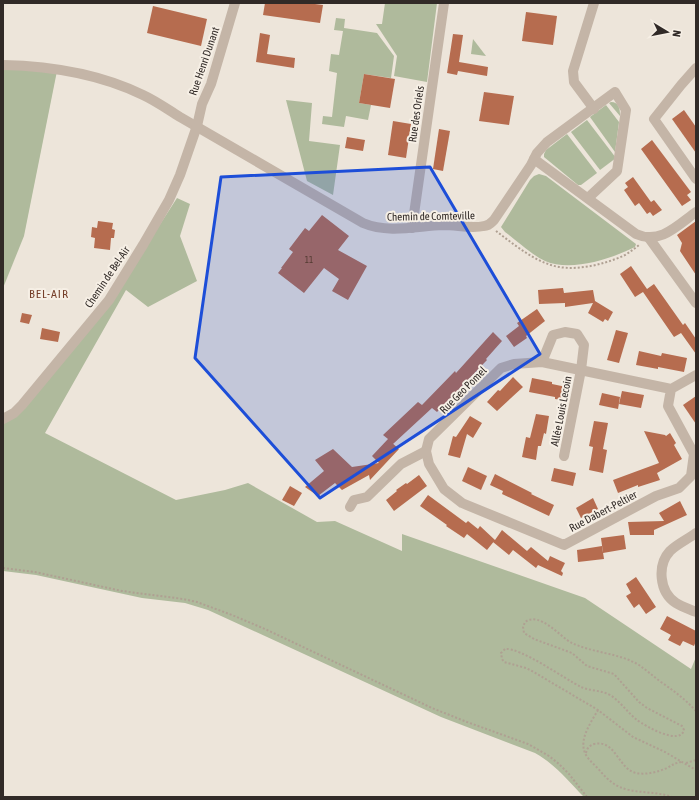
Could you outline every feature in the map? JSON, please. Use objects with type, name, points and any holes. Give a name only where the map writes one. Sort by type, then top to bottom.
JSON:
[{"type":"street","name":"Rue Henri Dunant","points":[[197,126],[201,108],[211,84],[235,3]]},
{"type":"street","name":"Rue des Oriels","points":[[412,228],[444,3]]},
{"type":"street","points":[[594,3],[573,71],[574,82],[594,109]]},
{"type":"street","name":"Chemin de Comteville","points":[[3,65],[65,70],[131,89],[154,100],[368,225],[386,229],[442,225],[478,227],[489,225],[494,220],[537,153],[547,142],[594,109],[615,92],[626,110],[617,171],[588,198]]},
{"type":"street","points":[[696,68],[654,119],[696,179]]},
{"type":"street","name":"Chemin de Bel-Air","points":[[3,419],[14,413],[22,405],[109,300],[169,200],[178,180],[197,126]]},
{"type":"street","points":[[534,159],[636,234],[649,238],[662,235],[696,212]]},
{"type":"street","points":[[649,238],[696,304]]},
{"type":"street","points":[[542,362],[554,335],[565,332],[577,334],[584,345],[582,370]]},
{"type":"street","name":"Rue Geo Pomel","points":[[426,451],[429,440],[501,368],[514,364],[542,362],[671,389]]},
{"type":"street","name":"Allée Louis Lecoin","points":[[564,456],[582,370]]},
{"type":"street","points":[[671,389],[696,375]]},
{"type":"street","name":"Rue Dabert-Peltier","points":[[426,451],[428,464],[444,489],[462,503],[564,545],[656,496],[679,488],[691,476],[694,454],[668,406],[671,389]]},
{"type":"street","points":[[350,507],[354,500],[367,497],[401,464],[426,451]]},
{"type":"street","points":[[696,533],[671,550],[663,564],[661,576],[663,586],[669,598],[681,606],[696,612]]},
{"type":"path","points":[[489,225],[520,249],[548,264],[570,268],[599,264],[625,255],[649,238]]},
{"type":"path","points":[[3,568],[35,572],[122,591],[183,599],[197,602],[232,615],[265,629],[432,708],[528,744],[559,764],[587,797]]},
{"type":"path","points":[[696,711],[678,694],[631,661],[597,652],[572,643],[539,620],[531,619],[525,622],[523,630],[528,636],[572,653],[587,666],[614,674],[643,705],[655,713],[678,723],[684,728],[682,735],[678,736],[662,733],[637,720],[610,695],[584,688],[513,649],[505,649],[502,652],[501,658],[504,662],[532,671],[598,710],[633,737],[665,752],[696,770]]},
{"type":"path","points":[[598,710],[584,738],[587,757],[605,777],[615,785],[629,790],[672,797]]},
{"type":"path","points":[[586,753],[588,748],[591,746],[600,744],[605,745],[614,752],[629,770],[640,773],[658,771],[676,763],[688,763],[696,760]]},
{"type":"highlighted area","points":[[430,167],[540,354],[320,498],[195,358],[221,177]]},
{"type":"green space","points":[[385,3],[437,3],[427,82],[394,76],[397,56],[376,24],[382,24]]},
{"type":"green space","points":[[336,18],[345,19],[344,28],[377,33],[394,56],[391,78],[364,74],[359,103],[371,105],[368,120],[346,116],[344,127],[322,124],[323,116],[332,117],[337,73],[329,71],[331,54],[339,55],[343,31],[334,30]]},
{"type":"green space","points":[[473,39],[486,56],[471,54]]},
{"type":"green space","points":[[3,62],[58,66],[24,236],[3,288]]},
{"type":"green space","points":[[286,100],[312,103],[309,141],[340,145],[333,195],[307,181]]},
{"type":"green space","points":[[609,103],[616,103],[619,108],[620,116]]},
{"type":"green space","points":[[606,105],[619,122],[615,152],[590,117]]},
{"type":"green space","points":[[587,120],[616,158],[600,170],[571,132]]},
{"type":"green space","points":[[567,134],[597,173],[581,185],[578,185],[544,157],[546,150]]},
{"type":"green space","points":[[539,174],[546,176],[636,244],[635,247],[603,260],[591,263],[579,265],[555,264],[540,258],[505,232],[501,227],[530,180]]},
{"type":"green space","points":[[177,198],[190,204],[180,236],[197,281],[148,307],[126,290],[45,433],[176,500],[225,490],[248,483],[317,522],[335,521],[402,551],[402,534],[585,598],[691,669],[696,657],[696,797],[584,797],[555,768],[535,753],[441,717],[208,610],[185,603],[142,598],[36,575],[3,571],[3,413],[17,415],[119,288]]},
{"type":"building","points":[[265,3],[307,3],[323,5],[320,23],[263,15]]},
{"type":"building","points":[[153,6],[207,19],[201,46],[147,33]]},
{"type":"building","points":[[526,12],[557,16],[553,45],[522,41]]},
{"type":"building","points":[[260,33],[270,35],[267,54],[295,58],[294,68],[256,62]]},
{"type":"building","points":[[453,34],[463,35],[459,62],[488,67],[487,76],[458,71],[457,75],[447,73]]},
{"type":"building","points":[[364,74],[395,79],[390,108],[359,103]]},
{"type":"building","points":[[484,92],[514,96],[509,125],[479,121]]},
{"type":"building","points":[[684,110],[696,127],[696,153],[672,119]]},
{"type":"building","points":[[393,121],[411,124],[406,158],[388,155]]},
{"type":"building","points":[[439,129],[450,131],[443,171],[433,169]]},
{"type":"building","points":[[347,137],[365,140],[363,151],[345,148]]},
{"type":"building","points":[[652,140],[691,192],[687,195],[691,200],[682,206],[641,149]]},
{"type":"building","points":[[633,177],[651,202],[654,200],[662,210],[653,216],[650,212],[647,214],[639,203],[635,206],[624,190],[628,187],[625,183]]},
{"type":"building","points":[[322,215],[349,236],[338,250],[367,266],[348,300],[332,291],[339,279],[324,268],[304,293],[278,273],[293,252],[289,249],[305,228],[309,231]]},
{"type":"building","points":[[98,221],[113,223],[112,229],[115,230],[114,238],[111,238],[110,250],[94,248],[95,238],[91,237],[92,227],[97,228]]},
{"type":"building","points":[[696,221],[696,275],[680,251],[682,243],[677,235]]},
{"type":"building","points":[[631,266],[647,289],[654,284],[683,325],[685,323],[696,339],[696,354],[681,333],[674,337],[643,292],[635,297],[620,274]]},
{"type":"building","points":[[563,288],[564,293],[593,290],[595,301],[613,312],[608,321],[605,319],[603,322],[588,313],[593,303],[565,307],[565,303],[539,304],[538,290]]},
{"type":"building","points":[[537,309],[545,321],[526,336],[527,338],[514,347],[506,336],[519,326],[517,323]]},
{"type":"building","points":[[22,313],[32,315],[29,324],[20,322]]},
{"type":"building","points":[[42,328],[60,332],[58,342],[40,339]]},
{"type":"building","points":[[616,330],[628,333],[619,363],[607,360]]},
{"type":"building","points":[[493,332],[502,341],[486,359],[487,360],[437,412],[432,408],[393,444],[399,449],[370,480],[369,475],[342,490],[335,483],[318,496],[305,487],[324,471],[315,460],[333,449],[352,467],[379,463],[372,456],[388,439],[383,435],[418,402],[422,405],[455,371],[456,373]]},
{"type":"building","points":[[639,351],[661,356],[662,353],[687,358],[684,372],[636,365]]},
{"type":"building","points":[[513,377],[523,387],[497,411],[487,402]]},
{"type":"building","points":[[532,378],[571,388],[568,401],[529,392]]},
{"type":"building","points":[[622,391],[644,395],[641,408],[619,404]]},
{"type":"building","points":[[602,393],[620,397],[618,409],[599,405]]},
{"type":"building","points":[[696,396],[696,424],[683,405]]},
{"type":"building","points":[[536,414],[549,416],[546,434],[544,433],[541,446],[538,446],[536,460],[522,457],[526,437],[530,438]]},
{"type":"building","points":[[470,416],[482,423],[473,438],[467,434],[460,458],[448,455],[453,436],[456,437]]},
{"type":"building","points":[[594,421],[608,423],[603,449],[607,450],[603,473],[589,470],[593,447],[589,446]]},
{"type":"building","points":[[644,431],[666,436],[670,433],[676,443],[674,445],[682,459],[657,473],[660,480],[638,487],[638,485],[618,493],[613,480],[659,463]]},
{"type":"building","points":[[468,467],[487,476],[481,490],[462,481]]},
{"type":"building","points":[[554,468],[576,473],[573,486],[551,481]]},
{"type":"building","points":[[495,474],[554,505],[549,516],[502,494],[503,491],[490,485]]},
{"type":"building","points":[[419,475],[427,486],[394,511],[386,500],[397,491],[396,490]]},
{"type":"building","points":[[290,486],[302,493],[294,506],[282,500]]},
{"type":"building","points":[[428,495],[466,523],[468,521],[478,529],[480,526],[495,540],[502,530],[527,551],[531,547],[548,561],[550,556],[565,563],[561,571],[563,573],[562,576],[538,565],[536,568],[513,550],[509,555],[493,542],[487,550],[467,534],[464,538],[420,506]]},
{"type":"building","points":[[593,498],[598,509],[581,518],[576,508]]},
{"type":"building","points":[[680,501],[687,515],[654,530],[654,535],[630,535],[628,522],[664,521],[659,513]]},
{"type":"building","points":[[624,535],[626,549],[603,553],[601,538]]},
{"type":"building","points":[[602,546],[604,559],[578,562],[577,550]]},
{"type":"building","points":[[636,577],[656,607],[646,614],[639,604],[634,608],[626,596],[631,593],[626,584]]},
{"type":"building","points":[[667,616],[696,631],[696,641],[694,646],[683,641],[680,646],[668,640],[671,635],[660,629]]},
{"type":"district","name":"BEL-AIR","points":[[49,294]]}]
